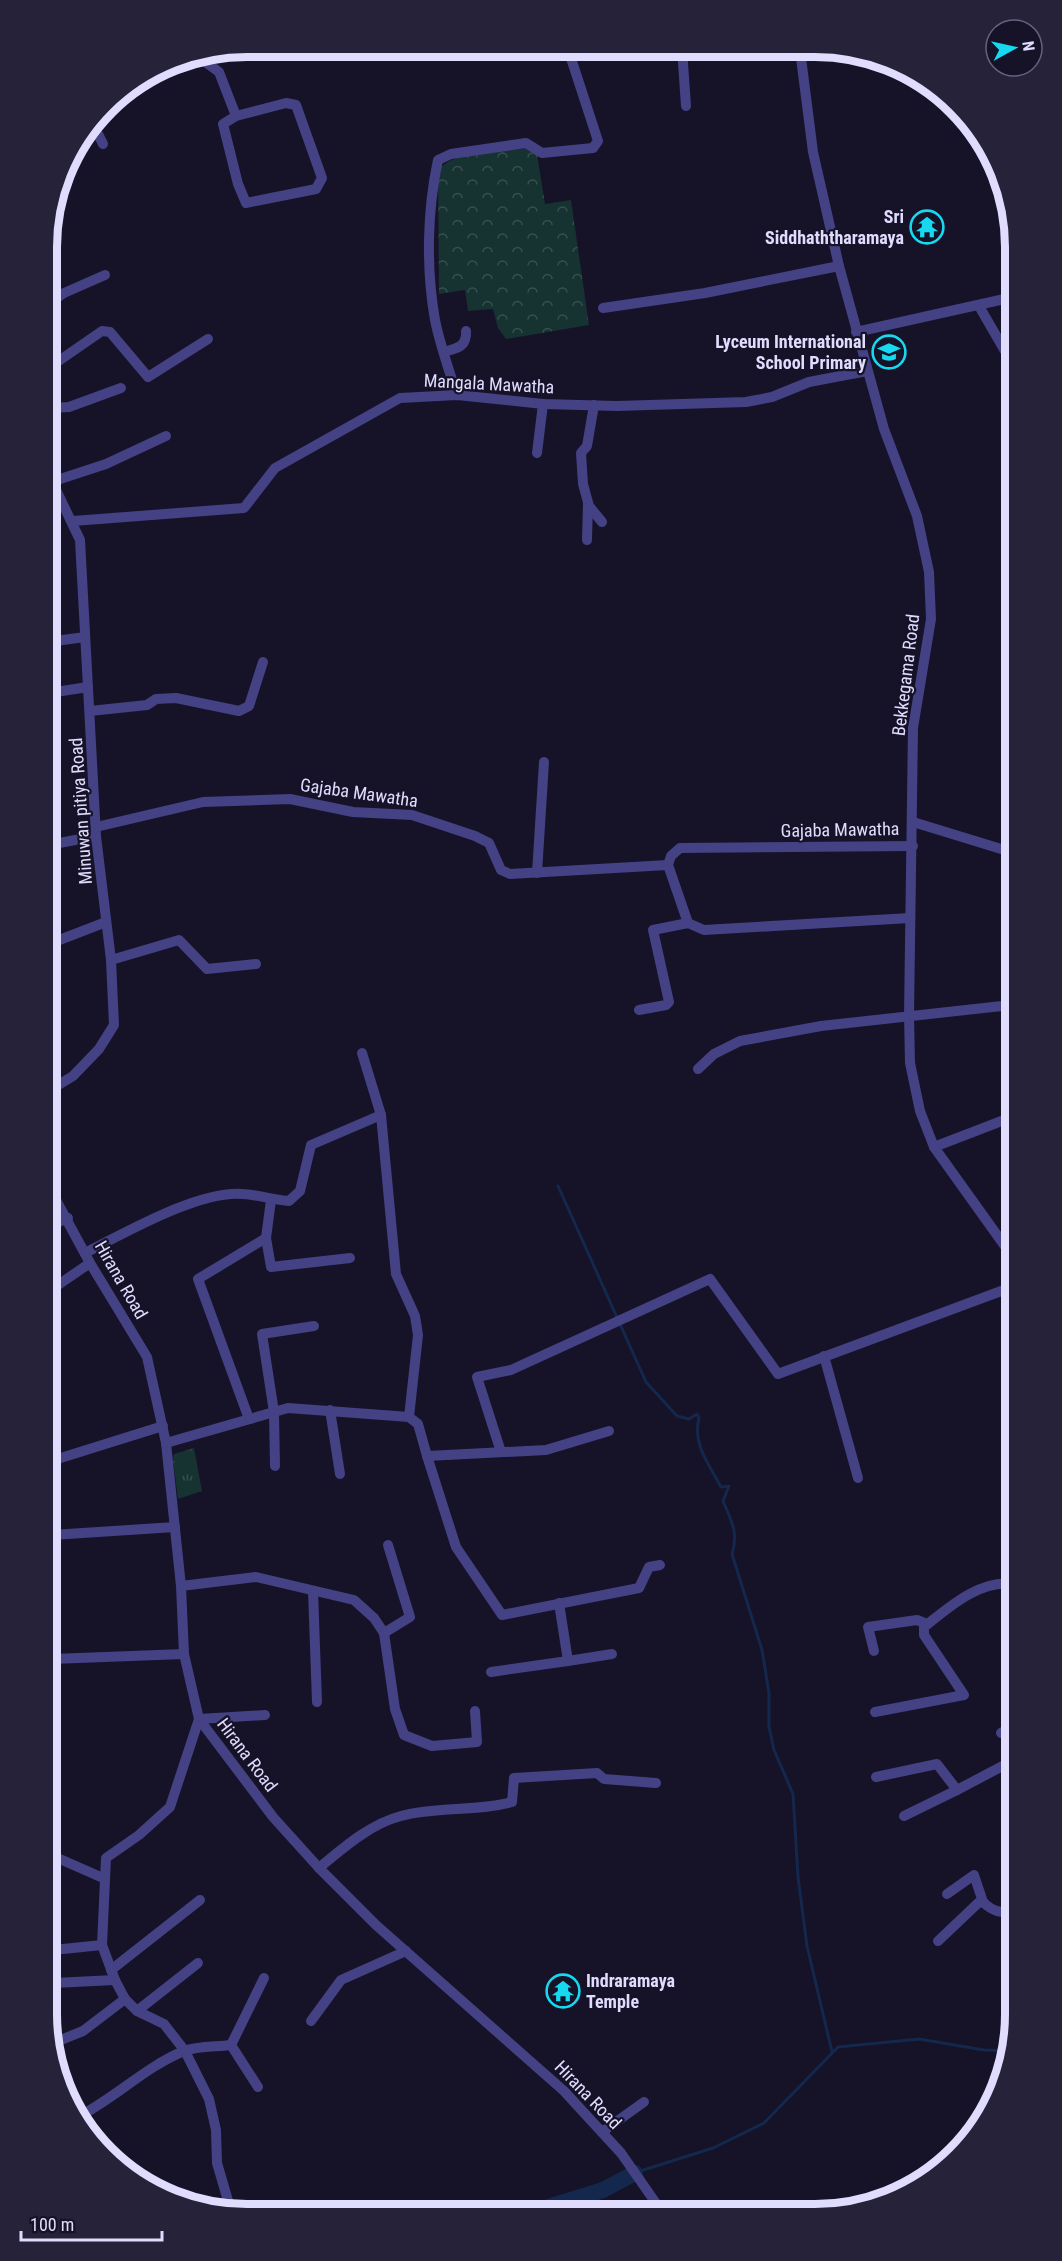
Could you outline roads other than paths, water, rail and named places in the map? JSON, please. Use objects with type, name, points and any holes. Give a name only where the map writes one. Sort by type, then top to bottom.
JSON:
[{"type":"street","points":[[457,395],[444,352],[432,298],[429,234],[438,160],[451,154],[525,143],[542,153],[593,148],[598,141],[571,57]]},
{"type":"street","points":[[683,57],[686,106]]},
{"type":"street","name":"Bekkegama Road","points":[[801,57],[813,152],[839,266],[884,429],[917,516],[928,572],[931,619],[913,728],[910,1063],[920,1111],[934,1147],[1005,1246]]},
{"type":"street","points":[[205,62],[219,72],[236,116]]},
{"type":"street","points":[[286,103],[296,105],[322,178],[316,189],[246,203],[238,184],[223,124],[236,116],[286,103]]},
{"type":"street","points":[[96,131],[103,144]]},
{"type":"street","points":[[603,308],[705,293],[839,266]]},
{"type":"street","points":[[57,299],[105,275]]},
{"type":"street","points":[[856,332],[1005,299]]},
{"type":"street","points":[[979,306],[1005,351]]},
{"type":"street","points":[[57,362],[102,331],[110,332],[148,377],[208,339]]},
{"type":"street","points":[[444,352],[461,347],[466,340],[466,331]]},
{"type":"street","name":"Mangala Mawatha","points":[[73,521],[244,508],[275,468],[392,402],[408,396],[457,395],[543,404],[594,405],[756,402],[809,382],[867,371]]},
{"type":"street","points":[[57,408],[69,407],[121,387]]},
{"type":"street","points":[[537,453],[543,404]]},
{"type":"street","points":[[587,540],[588,503],[583,484],[581,453],[586,446],[594,405]]},
{"type":"street","points":[[57,475],[106,464],[166,436]]},
{"type":"street","name":"Minuwan pitiya Road","points":[[57,490],[80,540],[83,561],[96,831],[111,960],[114,1024],[99,1049],[73,1076],[57,1086]]},
{"type":"street","points":[[588,503],[602,522]]},
{"type":"street","points":[[57,641],[85,637]]},
{"type":"street","points":[[90,711],[147,705],[156,699],[176,698],[239,711],[249,706],[262,662]]},
{"type":"street","points":[[57,692],[88,687]]},
{"type":"street","points":[[537,873],[544,762]]},
{"type":"street","name":"Gajaba Mawatha","points":[[96,831],[203,802],[290,799],[352,812],[412,815],[476,836],[489,843],[501,870],[510,874],[668,865],[670,856],[680,848],[913,846]]},
{"type":"street","points":[[913,822],[1005,850]]},
{"type":"street","points":[[57,843],[96,831]]},
{"type":"street","points":[[668,865],[688,923]]},
{"type":"street","points":[[639,1010],[666,1005],[669,1002],[653,930],[688,923],[704,930],[910,918]]},
{"type":"street","points":[[57,941],[106,922]]},
{"type":"street","points":[[111,960],[178,940],[207,969],[256,964]]},
{"type":"street","points":[[699,1069],[714,1054],[740,1041],[909,1015],[1005,1006]]},
{"type":"street","points":[[362,1053],[381,1115],[396,1274],[415,1316],[418,1335],[409,1417]]},
{"type":"street","points":[[57,1286],[87,1258],[161,1216],[221,1195],[243,1194],[289,1201],[300,1191],[311,1145],[381,1115]]},
{"type":"street","points":[[934,1147],[1005,1120]]},
{"type":"street","name":"Hirana Road","points":[[57,1200],[87,1258],[147,1357],[166,1443],[181,1586],[184,1654],[199,1719],[273,1817],[319,1868],[406,1951],[564,2091],[621,2153],[657,2204]]},
{"type":"street","points":[[271,1200],[266,1238],[271,1267],[350,1258]]},
{"type":"street","points":[[57,1223],[68,1218]]},
{"type":"street","points":[[249,1419],[198,1279],[266,1238]]},
{"type":"street","points":[[501,1452],[477,1377],[511,1370],[710,1279],[778,1374],[1005,1290]]},
{"type":"street","points":[[275,1466],[274,1412],[262,1334],[314,1326]]},
{"type":"street","points":[[824,1356],[858,1478]]},
{"type":"street","points":[[166,1443],[288,1408],[409,1417],[418,1424],[456,1547],[502,1615],[639,1587],[649,1567],[660,1565]]},
{"type":"street","points":[[330,1410],[340,1474]]},
{"type":"street","points":[[57,1459],[163,1426]]},
{"type":"street","points":[[427,1456],[546,1450],[609,1431]]},
{"type":"street","points":[[57,1535],[175,1527]]},
{"type":"street","points":[[384,1633],[410,1617],[388,1545]]},
{"type":"street","points":[[181,1586],[256,1577],[354,1600],[374,1618],[384,1633],[395,1709],[404,1736],[432,1746],[477,1742],[475,1711]]},
{"type":"street","points":[[875,1712],[964,1695],[924,1635],[924,1627],[956,1602],[990,1585],[1005,1584]]},
{"type":"street","points":[[313,1591],[317,1702]]},
{"type":"street","points":[[559,1603],[568,1660]]},
{"type":"street","points":[[874,1651],[868,1627],[917,1620],[927,1624]]},
{"type":"street","points":[[57,1659],[184,1654]]},
{"type":"street","points":[[491,1672],[612,1654]]},
{"type":"street","points":[[227,2203],[217,2163],[216,2130],[209,2099],[185,2051],[164,2024],[137,2011],[125,1999],[113,1975],[102,1945],[103,1878],[105,1858],[170,1807],[199,1719],[265,1715]]},
{"type":"street","points":[[1000,1733],[1005,1730]]},
{"type":"street","points":[[876,1777],[937,1764],[957,1790]]},
{"type":"street","points":[[904,1816],[1005,1765]]},
{"type":"street","points":[[319,1868],[356,1838],[401,1816],[471,1806],[497,1806],[512,1802],[514,1778],[597,1773],[604,1779],[656,1783]]},
{"type":"street","points":[[57,1858],[103,1878]]},
{"type":"street","points":[[948,1894],[974,1875],[983,1902],[991,1910],[1005,1911]]},
{"type":"street","points":[[57,1982],[113,1975],[200,1900]]},
{"type":"street","points":[[938,1941],[978,1903],[983,1902]]},
{"type":"street","points":[[57,1950],[102,1945]]},
{"type":"street","points":[[311,2021],[341,1980],[406,1951]]},
{"type":"street","points":[[137,2011],[198,1963]]},
{"type":"street","points":[[231,2045],[264,1978]]},
{"type":"street","points":[[59,2040],[83,2031],[125,1999]]},
{"type":"street","points":[[85,2114],[98,2107],[140,2075],[185,2051],[231,2045]]},
{"type":"street","points":[[231,2045],[258,2086]]},
{"type":"street","points":[[602,2132],[644,2102]]},
{"type":"waterway","points":[[558,1186],[646,1382],[677,1416],[689,1419],[697,1414],[699,1418],[698,1437],[703,1454],[721,1487],[729,1486],[723,1501],[734,1533],[732,1554],[762,1650],[769,1693],[769,1727],[774,1750],[793,1794],[798,1877],[807,1946],[832,2052]]},
{"type":"waterway","points":[[637,2172],[713,2148],[764,2123],[838,2047],[919,2039],[1001,2051]]},
{"type":"waterway","points":[[558,2204],[603,2190],[635,2173]]},
{"type":"place","name":"Sri Siddhaththaramaya","points":[[927,227]]},
{"type":"place","name":"Lyceum International School Primary","points":[[889,352]]},
{"type":"place","name":"Indraramaya Temple","points":[[563,1991]]}]
